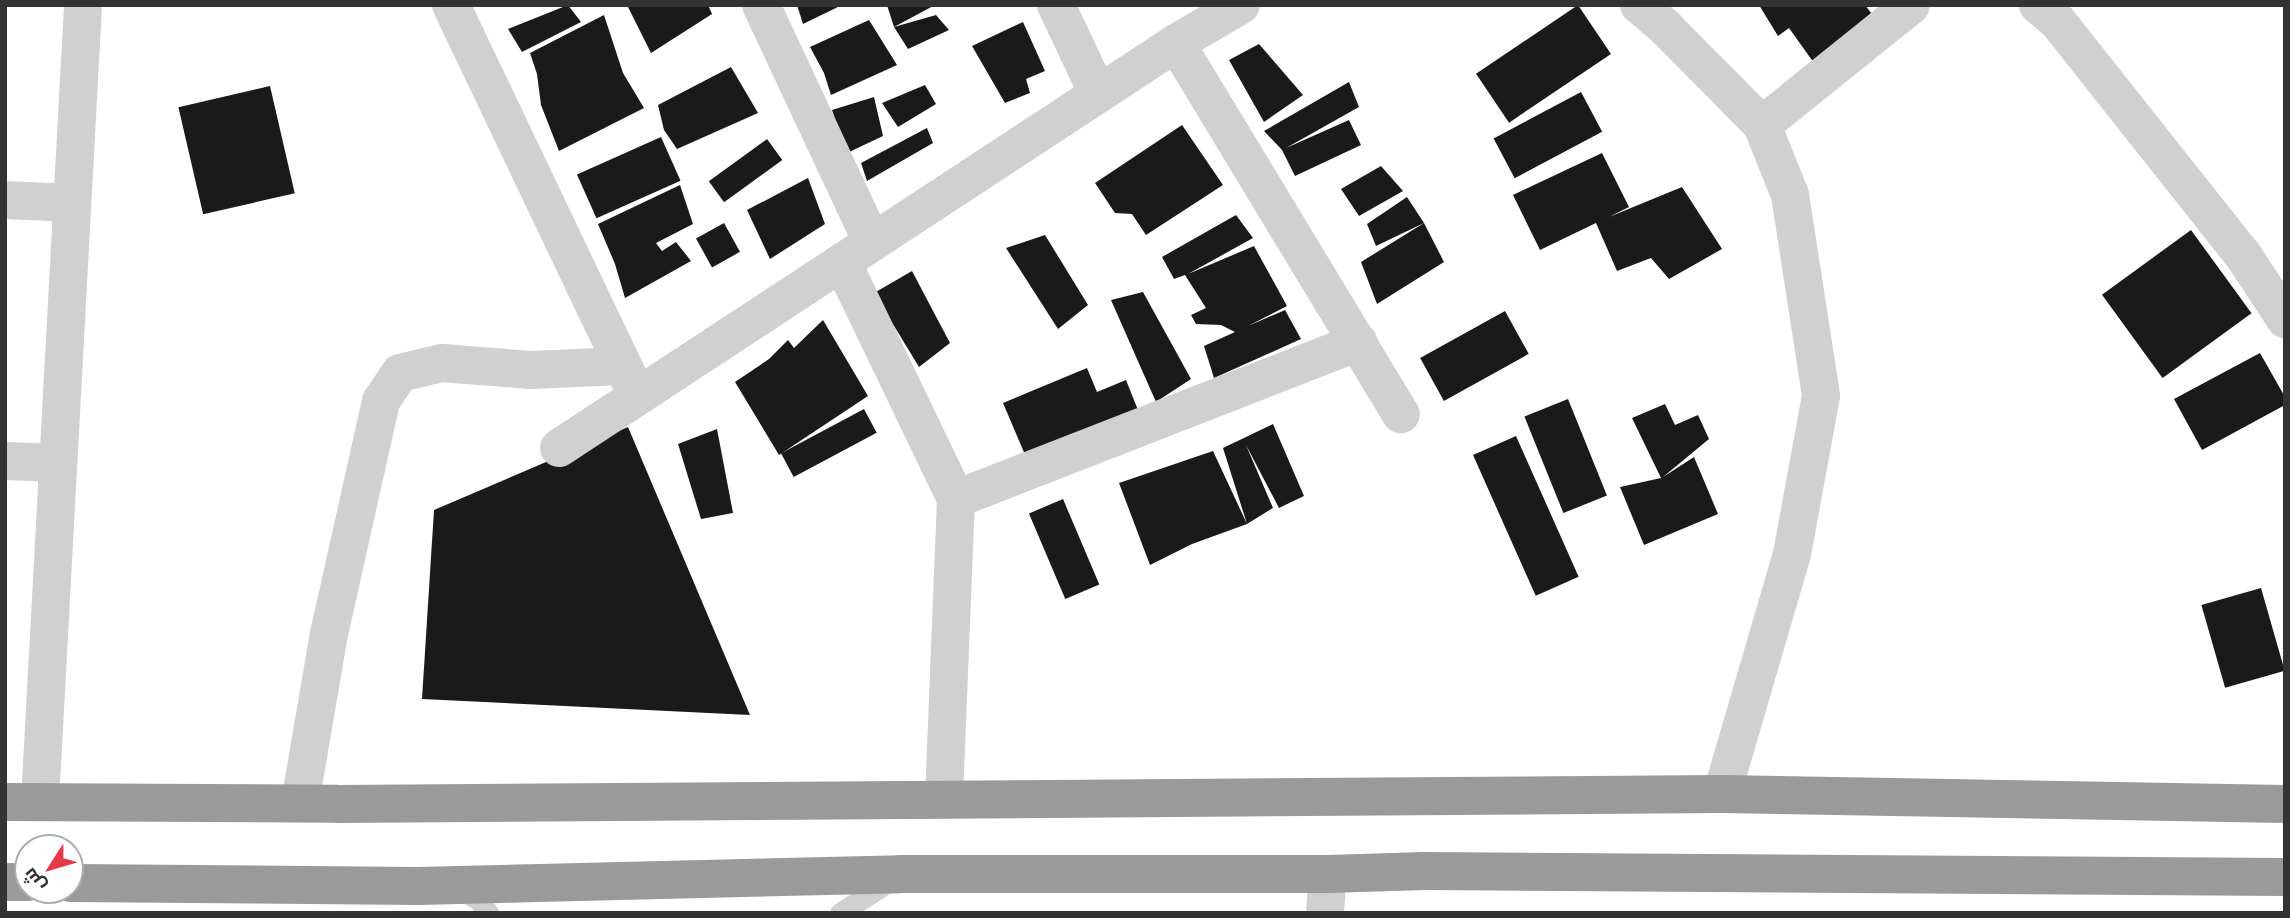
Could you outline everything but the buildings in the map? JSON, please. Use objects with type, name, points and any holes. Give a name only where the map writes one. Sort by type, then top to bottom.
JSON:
[{"type":"highway","points":[[22,802],[300,803],[1722,794],[2285,804]]},
{"type":"highway","points":[[84,883],[418,886],[901,874],[1328,874],[1425,871],[2285,877]]},
{"type":"street","points":[[22,802],[56,463],[83,5]]},
{"type":"street","points":[[450,5],[630,381]]},
{"type":"street","points":[[761,5],[956,499],[944,798]]},
{"type":"street","points":[[1056,5],[1098,94]]},
{"type":"street","points":[[559,448],[630,381],[857,252],[1176,43],[1241,5]]},
{"type":"street","points":[[1639,5],[1666,28],[1762,125],[1790,195],[1821,396],[1792,554],[1722,794]]},
{"type":"street","points":[[1762,125],[1911,5]]},
{"type":"street","points":[[2038,5],[2058,22],[2235,244],[2285,319]]},
{"type":"street","points":[[1176,43],[1401,414]]},
{"type":"street","points":[[5,200],[72,203]]},
{"type":"street","points":[[956,499],[1358,342]]},
{"type":"street","points":[[300,803],[330,634],[381,401],[400,373],[442,363],[630,381]]},
{"type":"street","points":[[5,461],[56,463]]},
{"type":"street","points":[[1325,913],[1328,874]]},
{"type":"lane","points":[[840,913],[901,874]]},
{"type":"lane","points":[[418,886],[452,886],[478,899],[488,913]]}]
